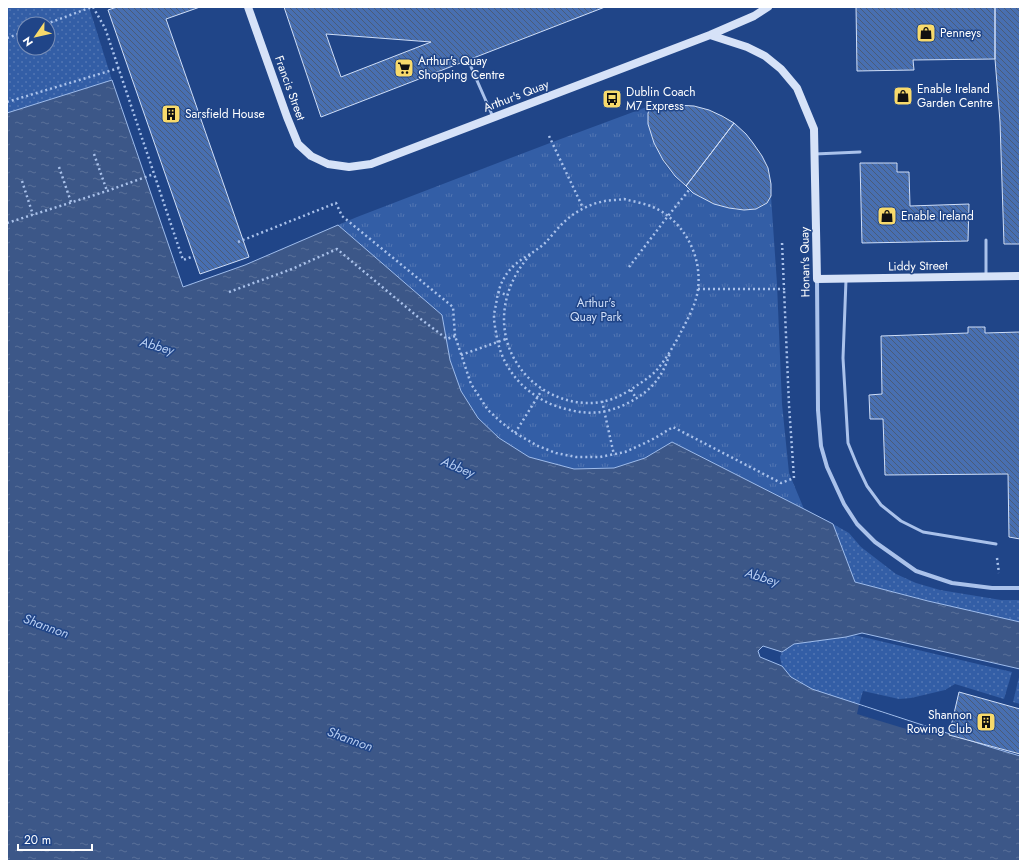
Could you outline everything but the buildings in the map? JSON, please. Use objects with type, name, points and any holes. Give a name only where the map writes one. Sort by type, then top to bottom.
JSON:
[{"type":"main road","name":"Francis Street","points":[[248,7],[298,144],[311,156],[328,164]]},
{"type":"main road","points":[[710,35],[754,16],[768,7]]},
{"type":"main road","name":"Arthur's Quay","points":[[328,164],[349,166],[371,164],[710,35]]},
{"type":"main road","name":"Honan's Quay","points":[[710,35],[765,56],[781,69],[797,88],[814,129],[816,154],[817,279]]},
{"type":"main road","name":"Liddy Street","points":[[817,279],[1020,276]]},
{"type":"street","name":"Honan's Quay","points":[[817,279],[818,410],[821,446],[827,467],[844,504],[857,524],[875,542],[916,571],[952,583],[992,588],[1020,588]]},
{"type":"lane","points":[[468,60],[493,118]]},
{"type":"lane","points":[[816,154],[860,152]]},
{"type":"lane","points":[[986,240],[986,277]]},
{"type":"lane","points":[[846,279],[844,358],[848,443],[867,486],[880,505],[901,521],[923,532],[996,544]]},
{"type":"path","points":[[56,20],[92,7],[105,28],[183,260],[194,256]]},
{"type":"path","points":[[7,102],[119,68]]},
{"type":"path","points":[[549,136],[583,208]]},
{"type":"path","points":[[94,154],[107,191]]},
{"type":"path","points":[[59,167],[71,202]]},
{"type":"path","points":[[7,223],[107,191],[154,174]]},
{"type":"path","points":[[22,181],[33,215]]},
{"type":"path","points":[[629,268],[689,190]]},
{"type":"path","points":[[532,253],[515,276],[507,295],[504,317],[506,339],[511,353],[519,367],[542,390],[571,401],[588,403],[602,402],[615,398],[631,390],[660,366],[671,350],[695,303],[698,289],[698,271],[694,251],[683,231],[659,209],[624,200],[605,201],[583,208],[562,224],[544,244],[520,260],[505,274],[498,292],[494,318],[497,342],[503,359],[514,376],[526,390],[537,398],[559,408],[578,412],[594,413],[618,407],[636,398],[653,386],[666,366],[671,350]]},
{"type":"path","points":[[238,242],[336,203],[342,216],[452,306],[455,336],[471,384],[488,410],[515,433],[538,446],[556,453],[576,457],[600,457],[625,452],[643,444],[673,427],[781,483],[794,478],[789,405],[782,242]]},
{"type":"path","points":[[229,292],[292,269],[337,249],[446,339],[455,336]]},
{"type":"path","points":[[698,289],[784,289]]},
{"type":"path","points":[[498,292],[507,295]]},
{"type":"path","points":[[461,355],[506,339]]},
{"type":"path","points":[[515,433],[542,390]]},
{"type":"path","points":[[631,390],[636,398]]},
{"type":"path","points":[[602,402],[614,455]]},
{"type":"path","points":[[996,544],[1000,588]]},
{"type":"green space","points":[[7,7],[89,7],[112,80],[7,113]]},
{"type":"green space","name":"Arthur's Quay Park","points":[[652,105],[648,114],[648,121],[657,148],[671,173],[689,190],[710,202],[739,210],[758,208],[766,204],[771,196],[777,284],[782,404],[789,473],[804,509],[672,442],[645,458],[614,468],[574,469],[529,457],[499,438],[478,418],[461,391],[450,360],[442,315],[338,225]]},
{"type":"green space","points":[[833,524],[849,533],[861,547],[896,574],[916,583],[940,590],[1001,600],[1020,600],[1020,624],[855,582]]},
{"type":"green space","points":[[854,635],[1012,672],[1004,699],[955,684],[945,690],[911,698],[899,699],[863,691],[859,705],[812,689],[791,677],[782,666],[780,657],[782,652],[794,644]]},
{"type":"green space","points":[[1020,673],[1020,704],[1013,702]]},
{"type":"water","points":[[112,80],[183,287],[245,265],[338,225],[442,315],[450,360],[461,391],[478,418],[499,438],[529,457],[574,469],[614,468],[645,458],[672,442],[833,524],[855,582],[928,601],[1020,622],[1020,669],[862,633],[846,637],[794,644],[782,652],[763,646],[758,651],[760,657],[782,666],[791,677],[812,689],[1020,756],[1020,861],[7,861],[7,113]]},
{"type":"pier","points":[[859,705],[929,728],[926,735],[857,714]]},
{"type":"place","name":"Penneys","points":[[926,33]]},
{"type":"place","name":"Arthur's Quay Shopping Centre","points":[[404,68]]},
{"type":"place","name":"Enable Ireland Garden Centre","points":[[903,96]]},
{"type":"place","name":"Dublin Coach M7 Express","points":[[612,99]]},
{"type":"place","name":"Sarsfield House","points":[[171,114]]},
{"type":"place","name":"Enable Ireland","points":[[887,216]]},
{"type":"place","name":"Shannon Rowing Club","points":[[986,722]]},
{"type":"water label","name":"Abbey","points":[[157,346]]},
{"type":"water label","name":"Abbey","points":[[458,467]]},
{"type":"water label","name":"Abbey","points":[[762,577]]},
{"type":"water label","name":"Shannon","points":[[46,626]]},
{"type":"water label","name":"Shannon","points":[[350,739]]}]
